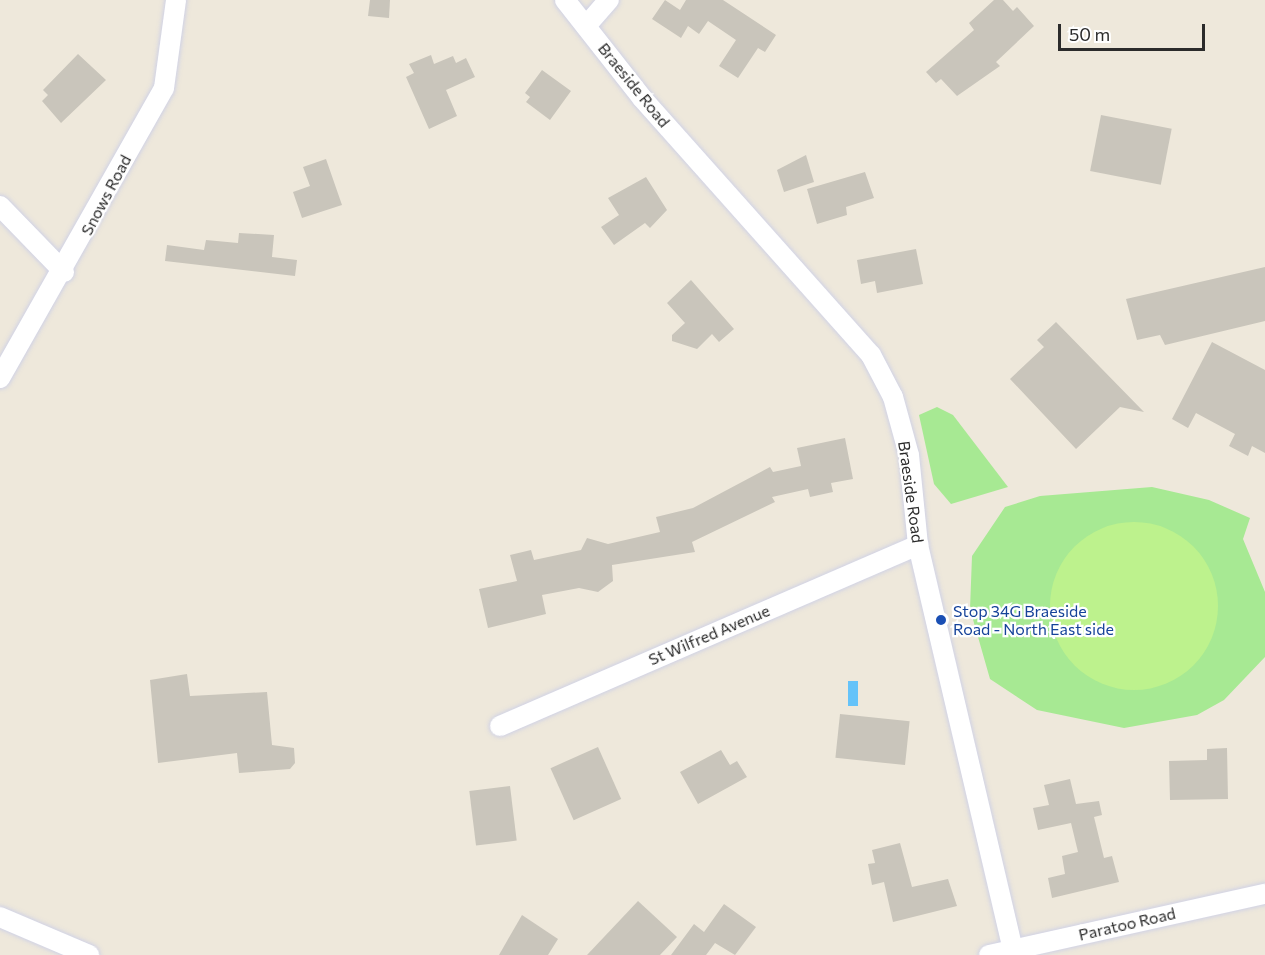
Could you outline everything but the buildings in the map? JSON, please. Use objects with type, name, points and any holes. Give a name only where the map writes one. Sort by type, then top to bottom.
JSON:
[{"type":"street","name":"Snows Road","points":[[0,378],[64,272],[164,88],[176,0]]},
{"type":"street","name":"Braeside Road","points":[[565,0],[642,98],[871,355],[893,397],[909,455],[918,545],[1013,950]]},
{"type":"street","points":[[586,26],[609,0]]},
{"type":"street","points":[[0,206],[64,272]]},
{"type":"street","name":"St Wilfred Avenue","points":[[500,726],[918,545]]},
{"type":"street","name":"Paratoo Road","points":[[989,955],[1265,894]]},
{"type":"street","points":[[0,917],[89,955]]},
{"type":"green space","points":[[937,407],[953,415],[1008,487],[951,504],[934,484],[919,415]]},
{"type":"green space","points":[[1152,487],[1209,500],[1250,518],[1243,539],[1265,592],[1265,657],[1224,700],[1197,715],[1124,728],[1037,710],[990,679],[970,609],[972,556],[1005,507],[1040,496]]},
{"type":"green space","points":[[1134,522],[1150,523],[1166,528],[1194,546],[1212,574],[1217,590],[1217,622],[1212,638],[1194,666],[1166,684],[1150,689],[1134,690],[1118,689],[1102,684],[1074,666],[1056,638],[1051,622],[1050,606],[1051,590],[1056,574],[1074,546],[1102,528],[1118,523]]},
{"type":"water","points":[[848,681],[858,681],[858,706],[848,706]]},
{"type":"place","name":"Stop 34G Braeside Road - North East side","points":[[941,620]]}]
